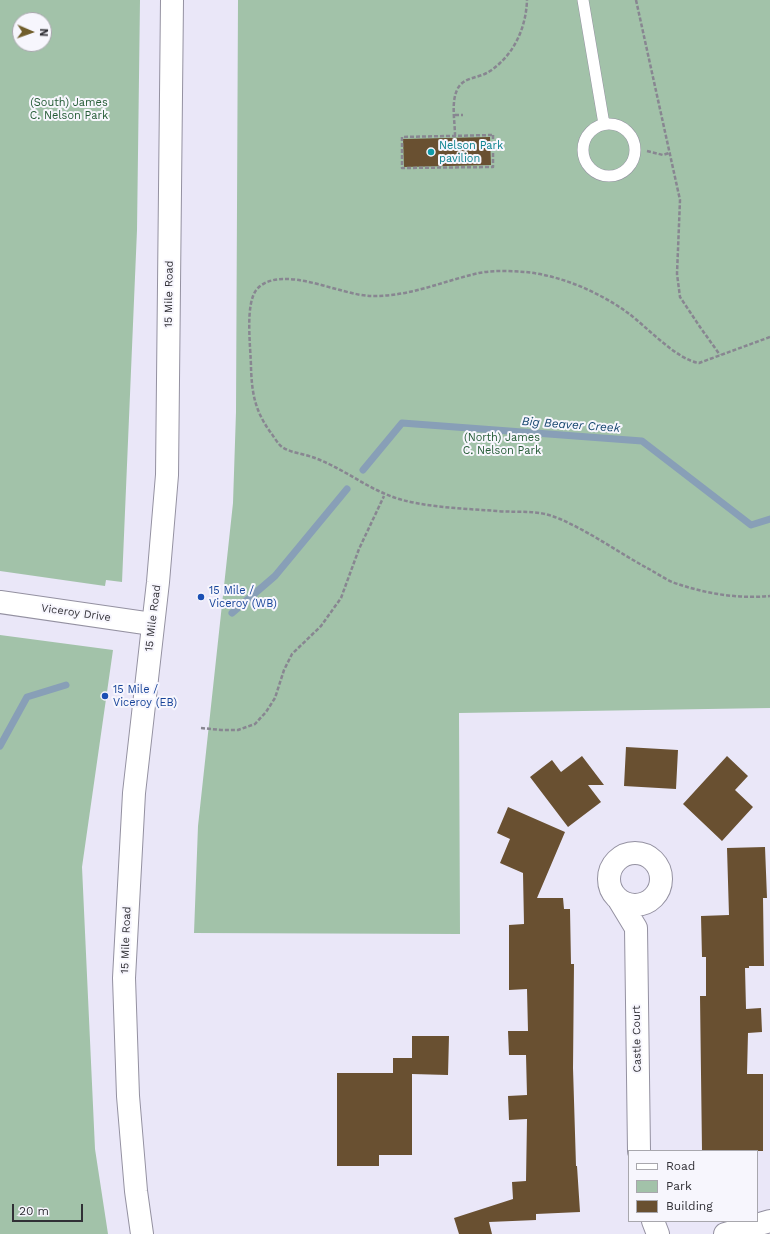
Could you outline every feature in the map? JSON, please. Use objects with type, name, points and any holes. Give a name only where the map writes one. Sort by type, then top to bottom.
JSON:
[{"type":"main road","name":"15 Mile Road","points":[[142,1234],[136,1191],[128,1096],[124,978],[134,792],[167,475],[172,0]]},
{"type":"main road","name":"Viceroy Drive","points":[[0,602],[152,624]]},
{"type":"main road","name":"Castle Court","points":[[636,928],[619,900],[612,893],[609,885],[611,867],[624,855],[632,852],[648,856],[659,868],[662,876],[658,893],[652,899],[636,928],[639,1150]]},
{"type":"main road","points":[[619,900],[626,904],[635,905],[644,904],[652,899]]},
{"type":"main road","points":[[725,1234],[770,1220]]},
{"type":"main road","points":[[653,1222],[658,1234]]},
{"type":"lane","points":[[584,0],[604,124]]},
{"type":"lane","points":[[604,124],[613,124],[625,128],[633,138],[636,147],[632,163],[626,170],[612,176],[597,173],[590,168],[583,154],[585,139],[596,127],[604,124]]},
{"type":"path","points":[[455,136],[454,97],[457,89],[463,82],[490,71],[515,46],[522,32],[526,13],[526,0]]},
{"type":"path","points":[[636,0],[680,200],[677,274],[680,296],[700,328],[720,355]]},
{"type":"path","points":[[455,115],[464,115]]},
{"type":"path","points":[[493,135],[493,163],[493,167],[402,168],[402,137],[493,135]]},
{"type":"path","points":[[647,151],[664,155],[669,153]]},
{"type":"path","points":[[493,163],[498,163]]},
{"type":"path","points":[[770,337],[699,363],[691,362],[678,355],[628,313],[605,298],[581,286],[529,272],[480,272],[423,289],[393,295],[371,296],[351,294],[297,279],[271,280],[258,288],[253,297],[250,310],[252,392],[264,424],[281,447],[317,458],[384,496],[415,503],[499,511],[538,512],[561,520],[676,584],[715,594],[759,597],[770,596]]},
{"type":"path","points":[[201,728],[238,730],[255,724],[266,712],[275,698],[284,670],[292,654],[321,626],[341,598],[359,549],[384,496]]},
{"type":"green space","name":"(South) James C. Nelson Park","points":[[0,0],[140,0],[137,230],[122,582],[106,580],[105,586],[0,571]]},
{"type":"green space","name":"(North) James C. Nelson Park","points":[[238,0],[770,0],[770,708],[459,713],[460,934],[194,933],[198,826],[233,503],[236,412]]},
{"type":"green space","points":[[0,635],[113,650],[82,867],[95,1149],[108,1234],[0,1234]]},
{"type":"building","name":"Nelson Park pavilion","points":[[490,137],[491,165],[404,167],[403,139]]},
{"type":"building","points":[[626,747],[678,750],[676,789],[624,786]]},
{"type":"building","points":[[582,756],[604,785],[588,785],[601,802],[568,827],[530,777],[552,760],[561,772]]},
{"type":"building","points":[[727,756],[748,776],[735,790],[753,807],[722,841],[683,804]]},
{"type":"building","points":[[508,807],[565,832],[537,898],[563,898],[564,909],[570,909],[571,964],[574,964],[573,1068],[576,1166],[580,1212],[536,1214],[536,1220],[489,1222],[492,1234],[459,1234],[454,1218],[513,1199],[512,1182],[526,1181],[527,1119],[509,1120],[508,1096],[527,1095],[526,1055],[509,1055],[508,1031],[528,1031],[527,989],[509,990],[509,925],[524,924],[523,873],[500,863],[510,839],[497,833]]},
{"type":"building","points":[[765,847],[767,898],[763,898],[764,966],[749,966],[749,968],[745,968],[746,1009],[761,1008],[762,1032],[748,1033],[747,1074],[763,1074],[763,1151],[702,1150],[700,996],[706,996],[706,957],[702,957],[701,916],[729,915],[727,848]]},
{"type":"building","points":[[412,1036],[449,1036],[448,1075],[412,1074]]},
{"type":"building","points":[[393,1058],[412,1058],[412,1155],[379,1155],[379,1166],[337,1166],[337,1073],[393,1073]]},
{"type":"waterway","name":"Big Beaver Creek","points":[[363,470],[402,423],[642,441],[751,525],[770,519]]},
{"type":"waterway","name":"Big Beaver Creek","points":[[232,613],[275,576],[347,489]]},
{"type":"waterway","name":"Big Beaver Creek","points":[[0,746],[27,697],[66,685]]},
{"type":"place","name":"Nelson Park pavilion","points":[[431,152]]},
{"type":"place","name":"15 Mile / Viceroy (WB)","points":[[201,597]]},
{"type":"place","name":"15 Mile / Viceroy (EB)","points":[[105,696]]}]
